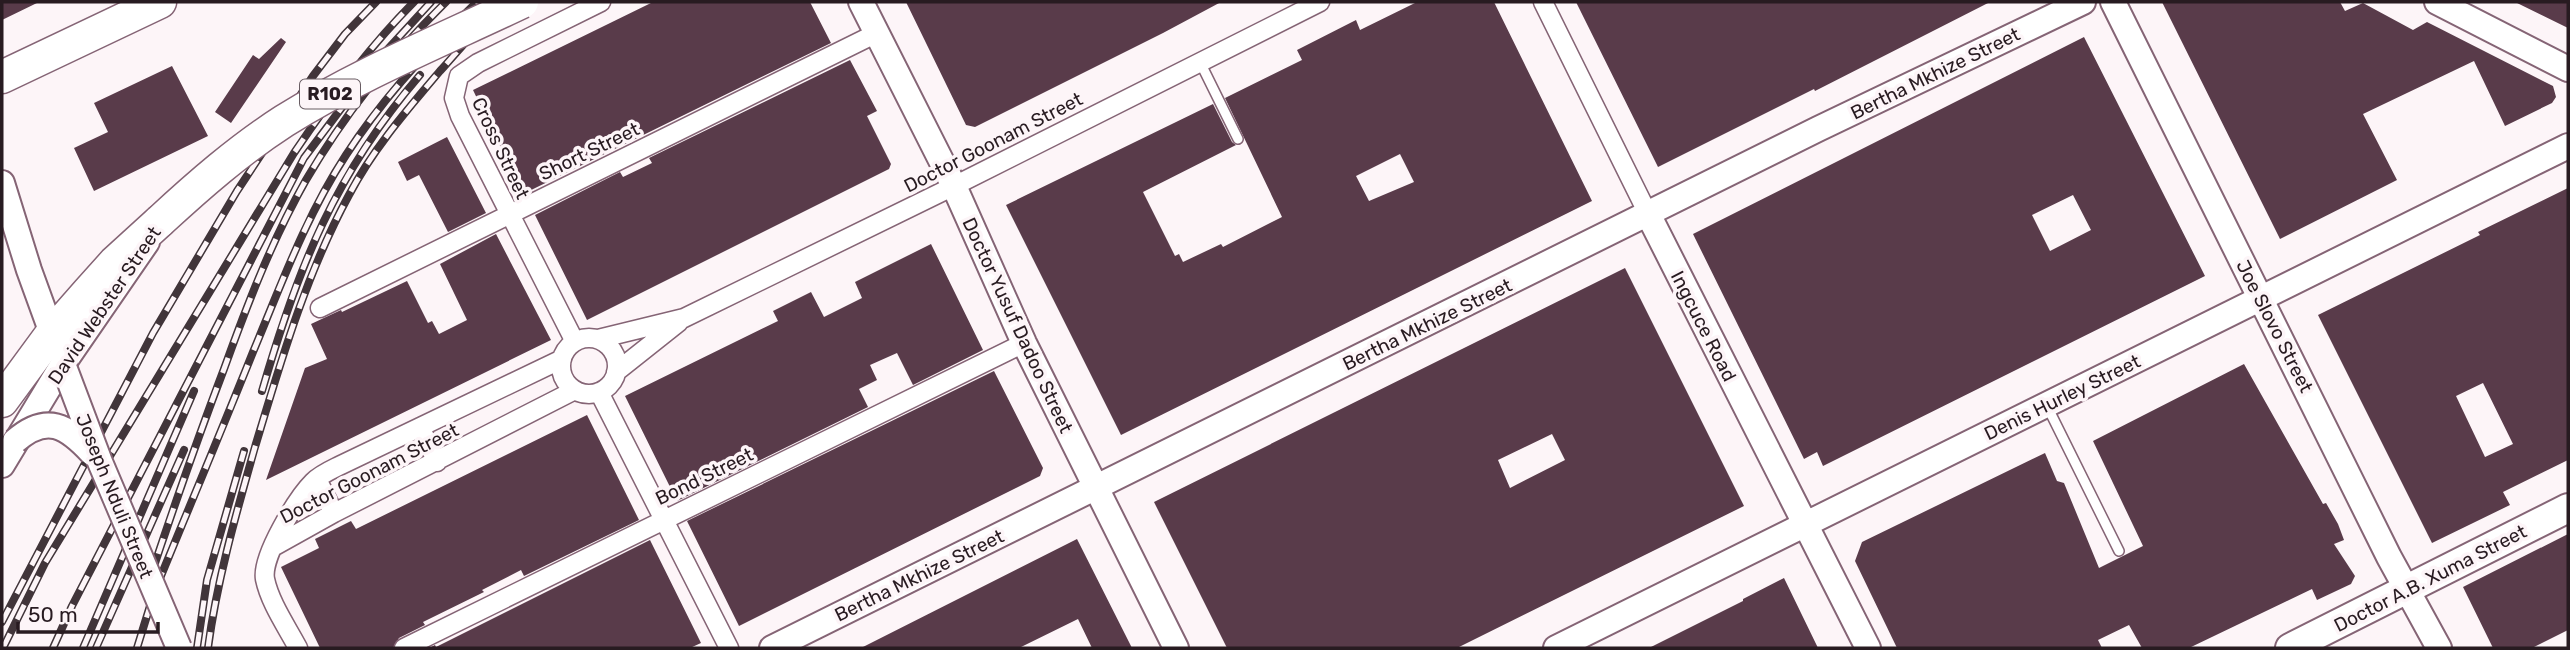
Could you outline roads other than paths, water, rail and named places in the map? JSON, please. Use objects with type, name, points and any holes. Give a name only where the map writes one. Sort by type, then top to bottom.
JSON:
[{"type":"highway","points":[[2,77],[160,2]]},
{"type":"highway","name":"David Webster Street","points":[[160,221],[238,153],[284,122],[338,90],[522,2]]},
{"type":"highway","name":"R102","points":[[52,333],[115,262],[160,221]]},
{"type":"highway","points":[[2,401],[52,333]]},
{"type":"main road","name":"Doctor A.B. Xuma Street","points":[[2290,648],[2568,508]]},
{"type":"street","name":"Cross Street","points":[[575,342],[460,116],[454,98],[459,76],[478,63],[601,2]]},
{"type":"street","name":"Doctor Yusuf Dadoo Street","points":[[860,2],[954,186],[1024,343],[1176,648]]},
{"type":"street","name":"Doctor Goonam Street","points":[[684,318],[1320,2]]},
{"type":"street","name":"Ingcuce Road","points":[[1543,2],[1868,648]]},
{"type":"street","name":"Bertha Mkhize Street","points":[[772,648],[1648,214],[2083,2]]},
{"type":"street","name":"Joe Slovo Street","points":[[2113,2],[2407,590],[2439,648]]},
{"type":"street","points":[[2437,2],[2568,69]]},
{"type":"street","name":"Short Street","points":[[320,308],[877,33]]},
{"type":"street","name":"Denis Hurley Street","points":[[1556,648],[2262,298],[2565,143]]},
{"type":"street","name":"Joseph Nduli Street","points":[[2,183],[29,270],[100,462],[179,648]]},
{"type":"street","name":"David Webster Street","points":[[2,465],[63,364],[126,275],[160,221]]},
{"type":"street","points":[[684,318],[617,372],[610,385],[599,392],[586,394],[575,390],[563,377],[562,359],[569,346],[575,342],[684,318]]},
{"type":"street","points":[[598,339],[612,349],[617,372]]},
{"type":"street","name":"Bond Street","points":[[404,648],[1024,343]]},
{"type":"street","name":"Doctor Goonam Street","points":[[273,547],[299,500],[317,479],[562,359]]},
{"type":"street","name":"Doctor Goonam Street","points":[[273,547],[575,390]]},
{"type":"street","points":[[599,392],[729,648]]},
{"type":"street","points":[[15,441],[33,428],[52,425],[65,428],[100,462]]},
{"type":"street","points":[[420,427],[437,462]]},
{"type":"street","points":[[317,479],[334,513]]},
{"type":"street","points":[[273,547],[266,562],[265,580],[298,648]]},
{"type":"lane","points":[[1200,62],[1238,139]]},
{"type":"lane","points":[[2047,404],[2119,551]]},
{"type":"railway","points":[[2,622],[153,333],[237,191],[313,76],[345,34],[376,2]]},
{"type":"railway","points":[[3,648],[45,563],[294,153],[350,75],[414,2]]},
{"type":"railway","points":[[53,648],[72,606],[304,158],[376,62],[431,2]]},
{"type":"railway","points":[[148,584],[194,449],[242,321],[271,249],[294,203],[321,156],[353,109],[388,64],[446,2]]},
{"type":"railway","points":[[137,648],[154,593],[306,226],[346,155],[375,114],[441,37],[477,2]]},
{"type":"railway","points":[[208,648],[222,572],[255,447],[307,287],[334,225],[358,178],[391,130],[472,35],[506,2]]},
{"type":"railway","points":[[262,391],[290,303],[323,224],[365,149],[420,75]]},
{"type":"railway","points":[[83,648],[194,391]]},
{"type":"railway","points":[[96,648],[184,450]]},
{"type":"railway","points":[[197,648],[207,580],[244,451]]}]
